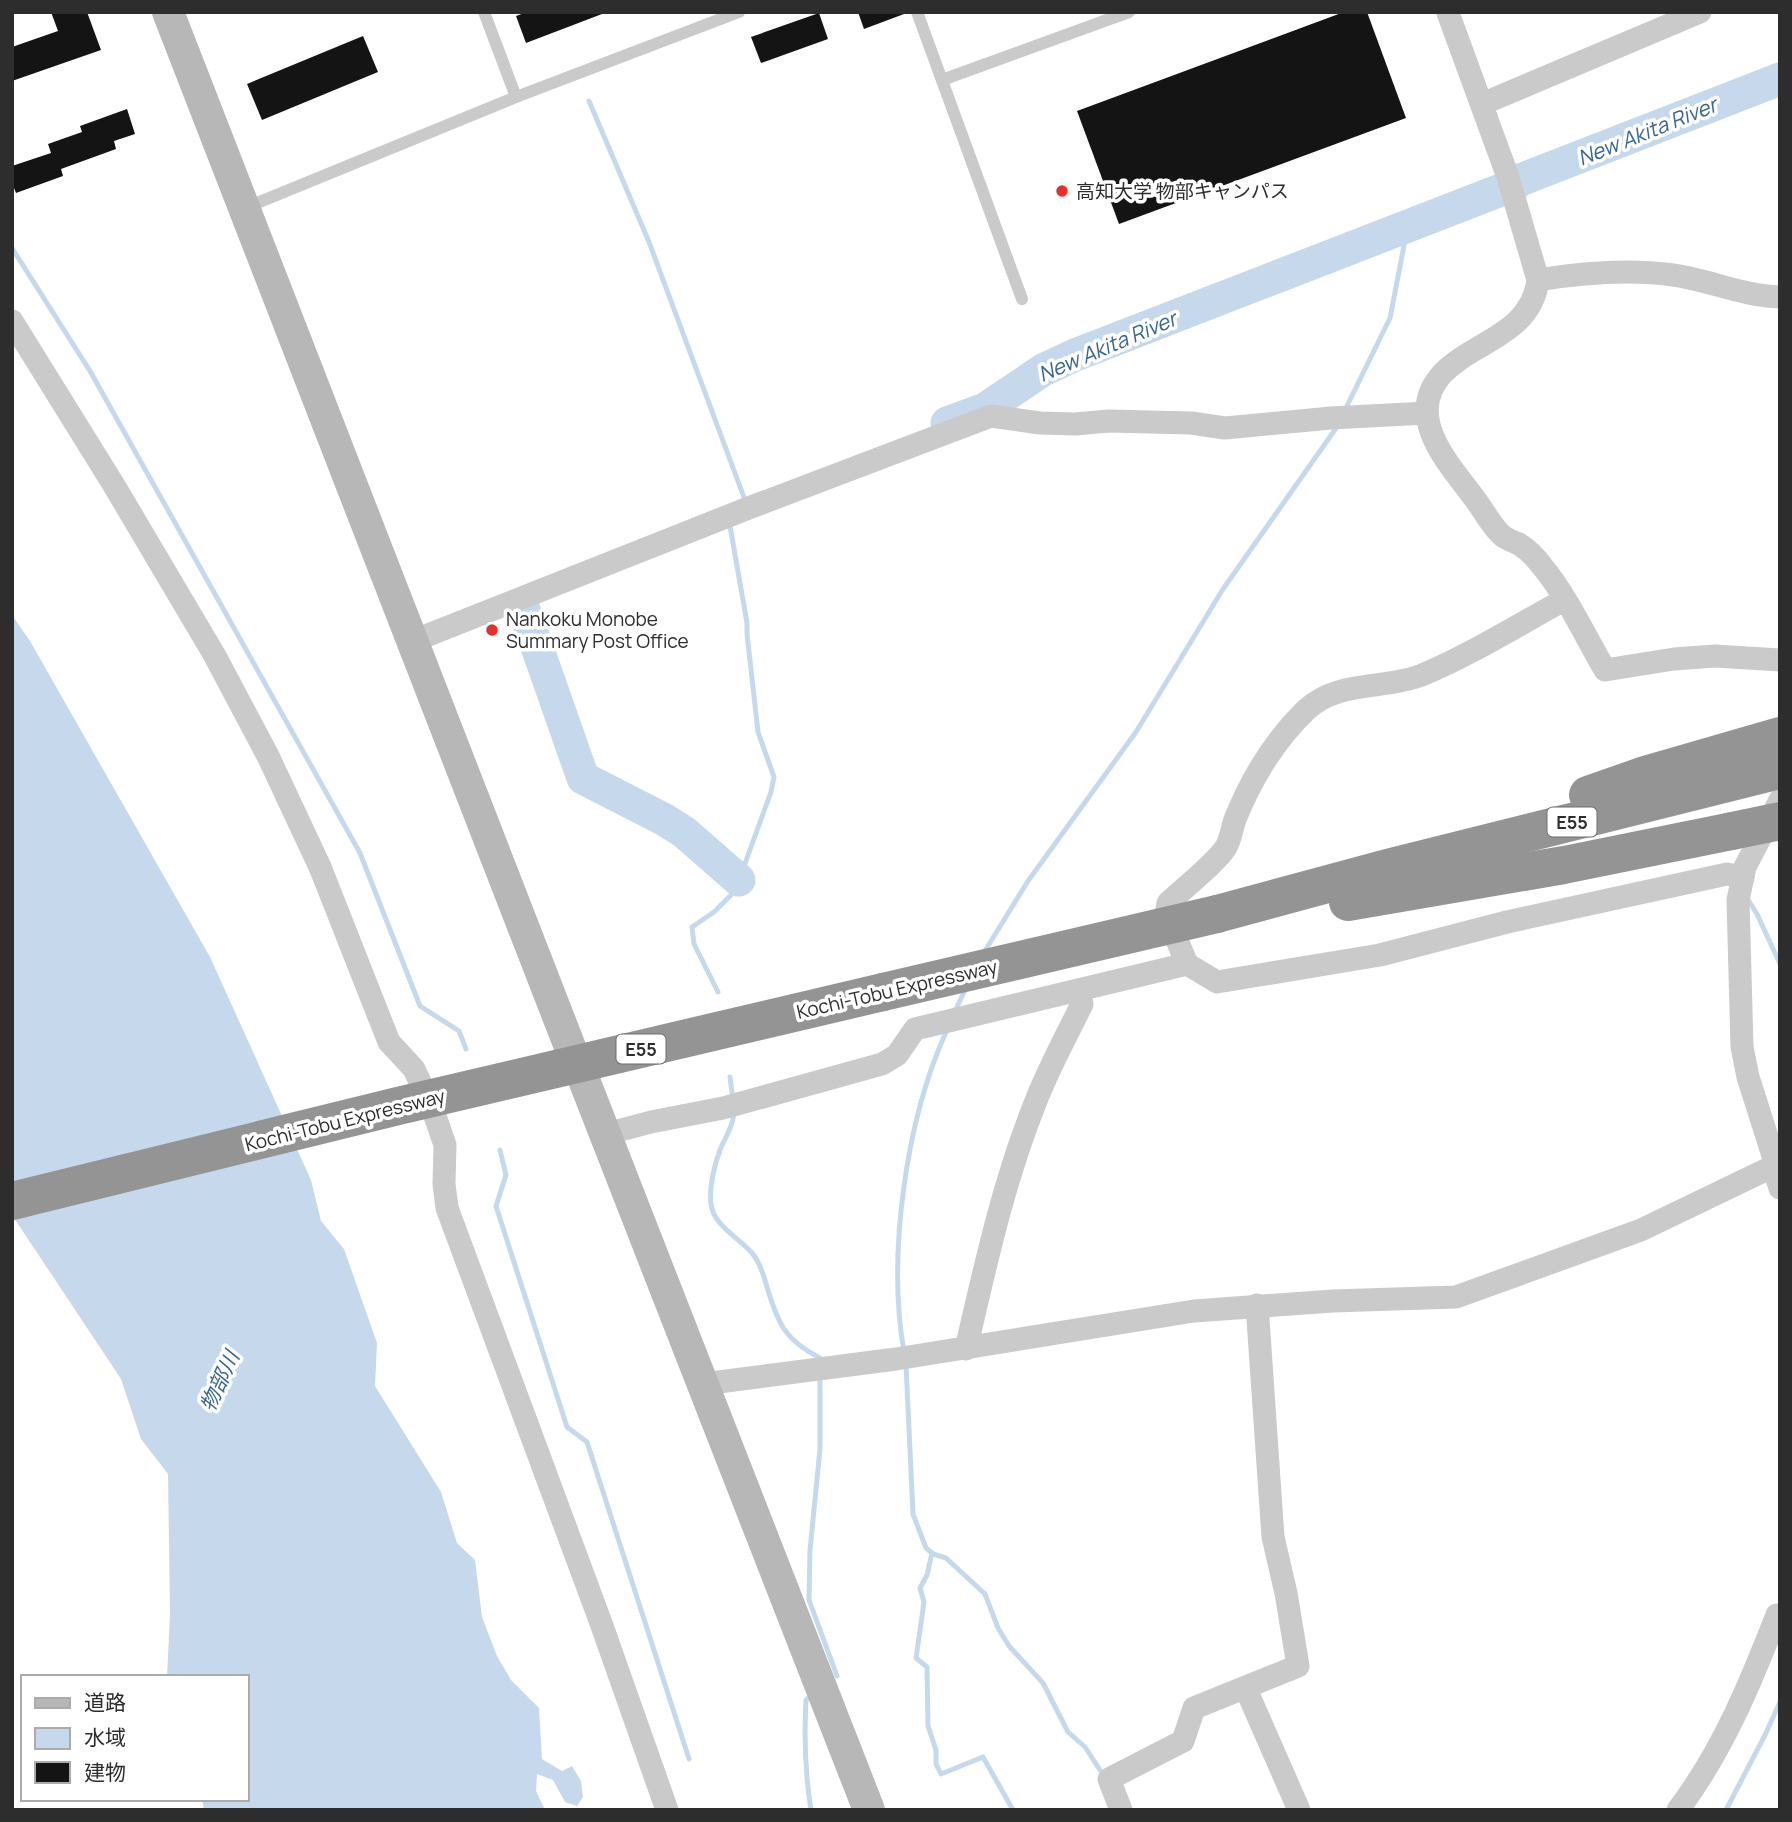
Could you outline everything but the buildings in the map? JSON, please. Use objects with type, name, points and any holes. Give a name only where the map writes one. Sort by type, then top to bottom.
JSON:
[{"type":"highway","name":"Kochi-Tobu Expressway","points":[[12,1201],[418,1101],[1217,914],[1387,868],[1583,797],[1769,765]]},
{"type":"highway","points":[[1217,914],[1334,904],[1756,832]]},
{"type":"street","points":[[168,12],[570,1047]]},
{"type":"street","points":[[1482,104],[1700,12]]},
{"type":"street","points":[[1448,13],[1508,177],[1538,280],[1529,303],[1510,328],[1443,372],[1431,394],[1427,413],[1439,450],[1503,537],[1522,546],[1540,563],[1605,670],[1674,659],[1715,656],[1780,660]]},
{"type":"street","points":[[1538,280],[1600,273],[1670,275],[1739,291],[1780,297]]},
{"type":"street","points":[[12,321],[215,656],[320,867],[389,1042],[414,1069],[418,1101],[445,1145],[444,1184],[447,1208],[601,1623],[667,1810]]},
{"type":"street","points":[[413,641],[746,509],[991,416],[1040,423],[1191,423],[1225,428],[1331,418],[1427,413]]},
{"type":"street","points":[[1564,600],[1420,676],[1339,690],[1307,709],[1287,731],[1252,784],[1235,819],[1226,848],[1168,903],[1166,914],[1187,964],[1217,982],[1380,955],[1507,922],[1727,874],[1743,877]]},
{"type":"street","points":[[1769,765],[1756,832],[1738,900],[1742,1046],[1748,1077],[1776,1165],[1780,1188]]},
{"type":"street","points":[[1756,832],[1780,839]]},
{"type":"street","points":[[606,1134],[723,1108],[882,1065],[897,1055],[915,1029],[1187,964]]},
{"type":"street","points":[[966,1349],[1012,1170],[1034,1104],[1082,1004],[1079,990]]},
{"type":"street","points":[[584,1080],[869,1810]]},
{"type":"street","points":[[703,1384],[966,1349],[1194,1311],[1257,1305],[1463,1295],[1641,1230],[1776,1165]]},
{"type":"street","points":[[1121,1810],[1109,1779],[1183,1741],[1194,1707],[1298,1666],[1286,1593],[1273,1537],[1257,1305]]},
{"type":"street","points":[[1678,1810],[1698,1783],[1730,1729],[1777,1615],[1780,1615]]},
{"type":"street","points":[[1245,1689],[1298,1810]]},
{"type":"lane","points":[[484,12],[516,97]]},
{"type":"lane","points":[[244,209],[516,97],[739,12]]},
{"type":"lane","points":[[917,12],[1022,299]]},
{"type":"lane","points":[[942,80],[1129,12]]},
{"type":"water","name":"物部川","points":[[12,615],[30,641],[210,957],[311,1180],[321,1221],[344,1249],[377,1343],[375,1386],[441,1492],[457,1543],[475,1560],[482,1617],[497,1656],[511,1680],[539,1708],[542,1759],[562,1771],[572,1766],[581,1781],[583,1797],[577,1806],[565,1802],[553,1780],[537,1774],[536,1791],[545,1810],[204,1810],[202,1801],[248,1801],[248,1675],[167,1675],[170,1614],[168,1474],[141,1439],[121,1379],[12,1215]]},
{"type":"waterway","name":"New Akita River","points":[[1515,184],[1780,79]]},
{"type":"waterway","points":[[589,101],[649,242],[745,500]]},
{"type":"waterway","name":"New Akita River","points":[[947,423],[985,409],[1043,370],[1075,355],[1506,188]]},
{"type":"waterway","points":[[1345,410],[1390,318],[1408,225]]},
{"type":"waterway","points":[[12,248],[90,371],[360,853],[420,1006],[459,1031],[466,1049]]},
{"type":"waterway","points":[[983,954],[1028,881],[1136,732],[1223,589],[1339,424]]},
{"type":"waterway","points":[[718,992],[694,944],[692,927],[714,912],[735,891],[774,777],[758,732],[747,623],[730,526]]},
{"type":"waterway","name":"New Akita River","points":[[523,607],[583,778],[684,832],[739,880]]},
{"type":"waterway","points":[[1747,898],[1780,964]]},
{"type":"waterway","points":[[955,1011],[966,988]]},
{"type":"waterway","points":[[904,1352],[899,1314],[898,1273],[904,1188],[921,1104],[947,1030]]},
{"type":"waterway","points":[[730,1077],[733,1100]]},
{"type":"waterway","points":[[734,1110],[731,1126],[712,1177],[713,1212],[721,1225],[747,1247],[757,1261],[784,1330],[798,1345],[820,1358],[820,1362]]},
{"type":"waterway","points":[[500,1150],[506,1175],[496,1206],[567,1427],[587,1442],[689,1759]]},
{"type":"waterway","points":[[906,1365],[913,1514],[926,1548],[933,1554],[946,1558],[985,1594],[998,1628],[1009,1646],[1043,1683],[1068,1732],[1085,1747],[1100,1770]]},
{"type":"waterway","points":[[820,1376],[820,1449],[810,1550],[809,1600],[837,1676]]},
{"type":"waterway","points":[[932,1553],[927,1575],[920,1588],[924,1602],[916,1658],[927,1667],[928,1726],[936,1750],[936,1764],[941,1774],[983,1757],[1013,1810]]},
{"type":"waterway","points":[[810,1697],[806,1700],[805,1741],[811,1810]]},
{"type":"waterway","points":[[1726,1810],[1780,1702]]},
{"type":"place","name":"高知大学 物部キャンパス","points":[[1062,191]]},
{"type":"place","name":"Nankoku Monobe Summary Post Office","points":[[492,630]]}]
